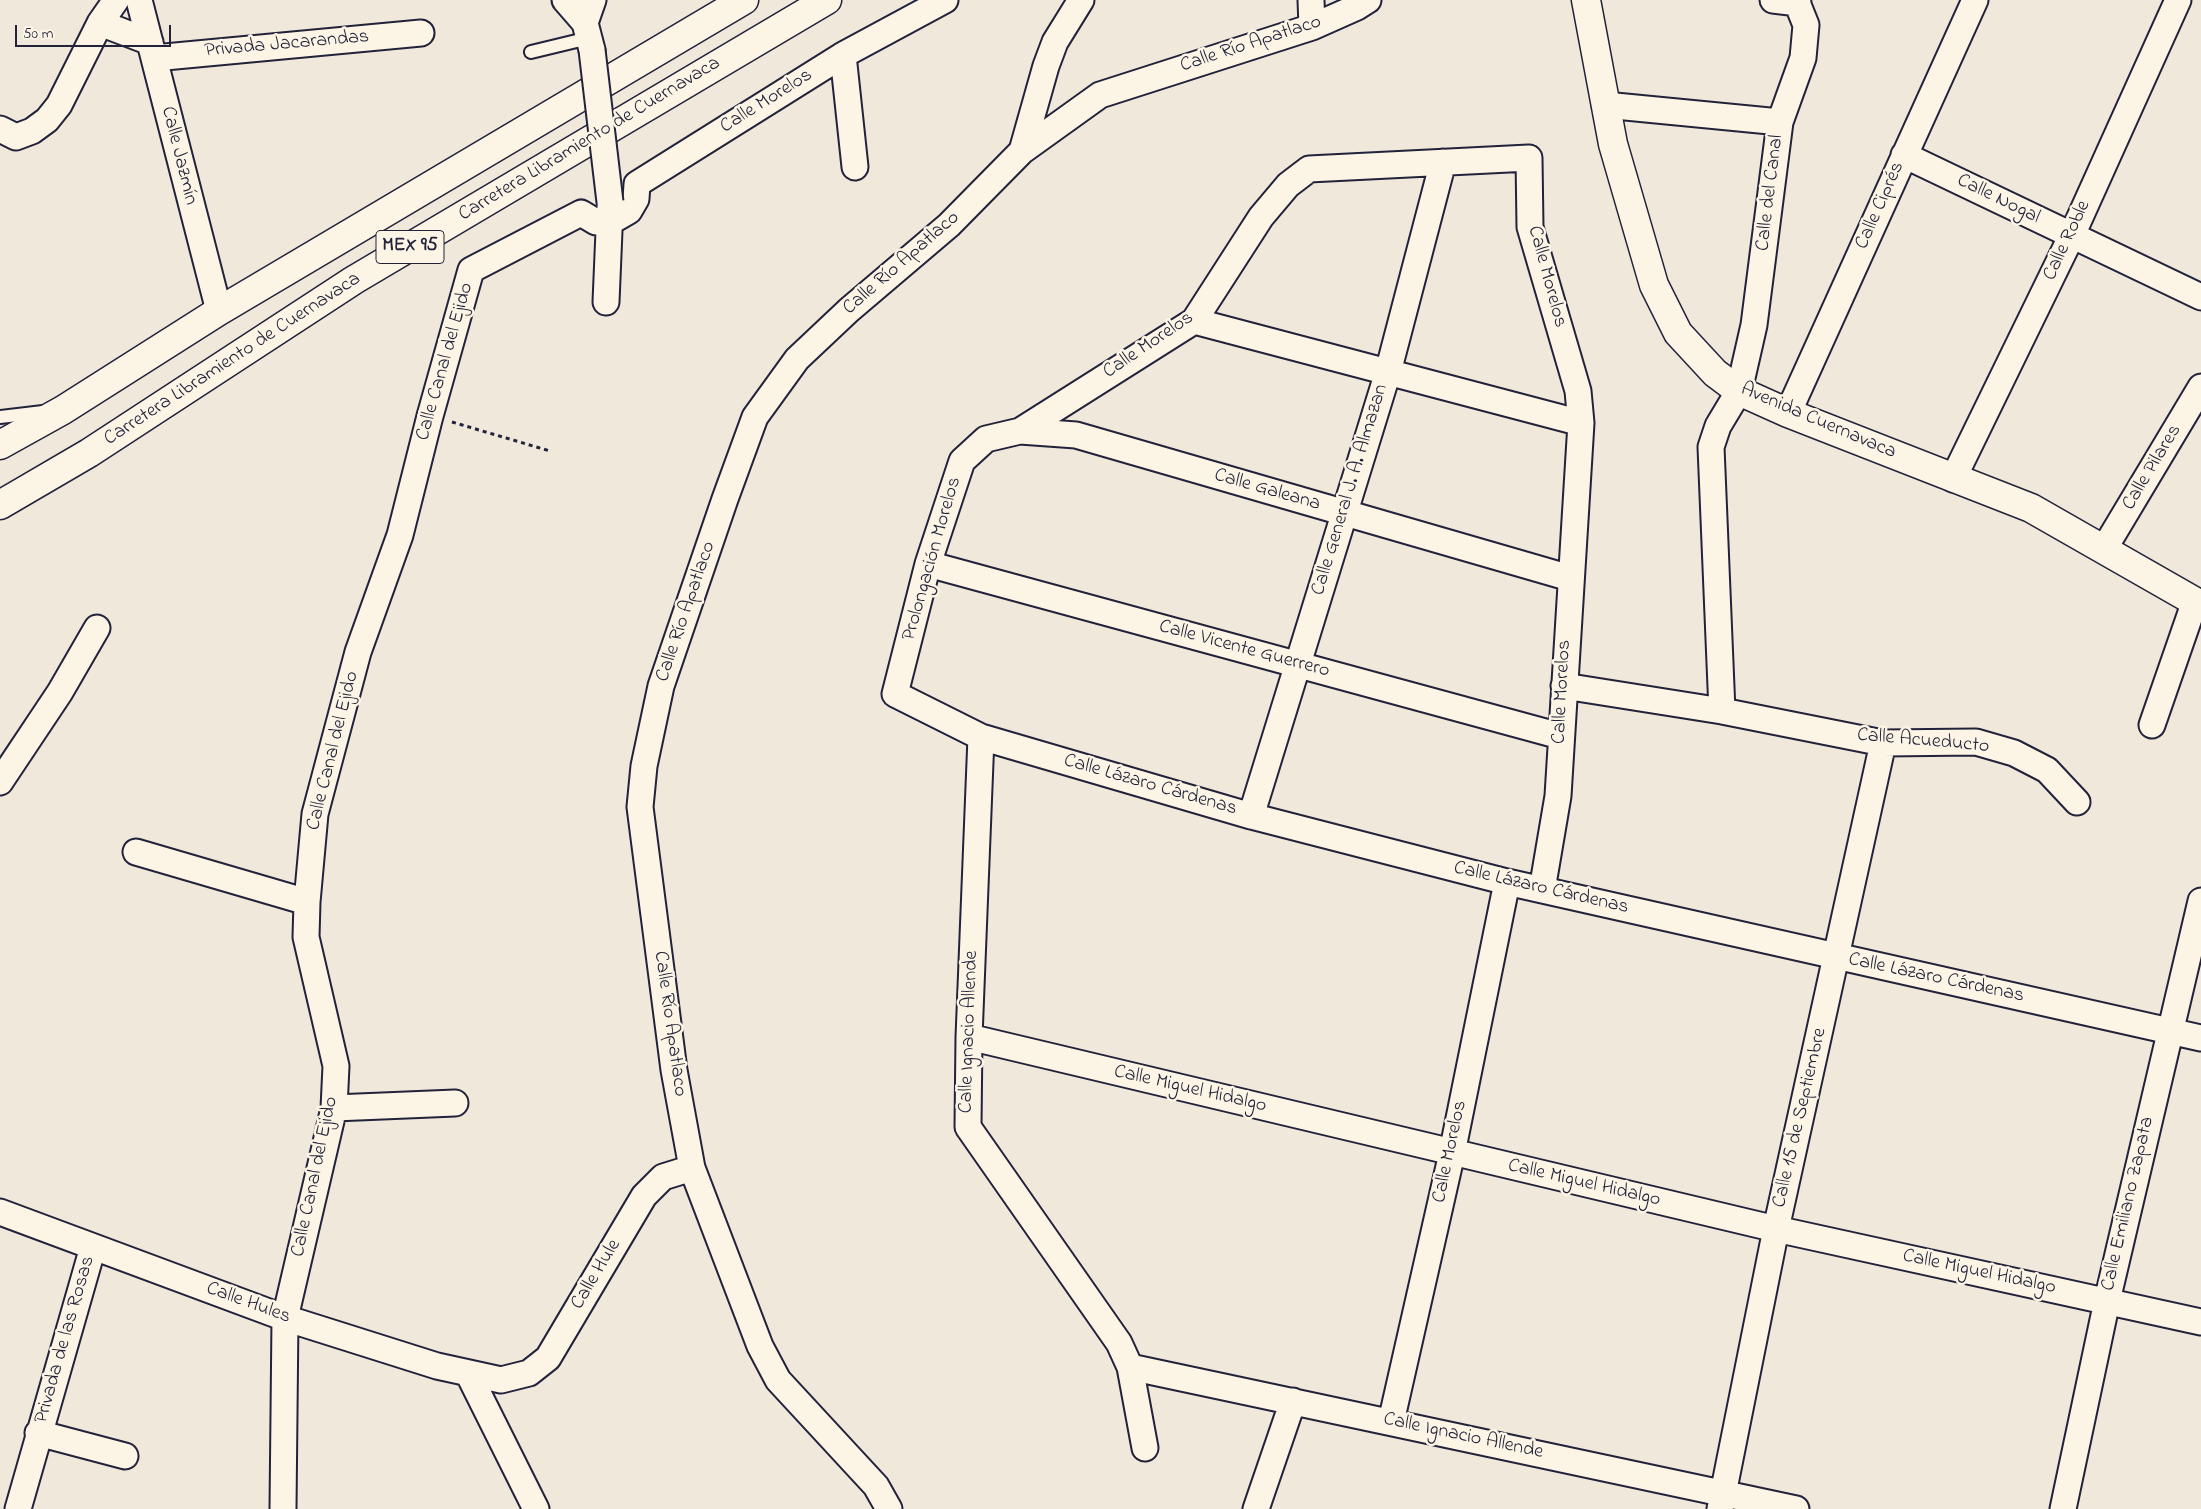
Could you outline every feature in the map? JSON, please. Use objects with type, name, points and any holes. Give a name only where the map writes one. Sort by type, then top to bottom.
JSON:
[{"type":"main road","name":"Carretera Libramiento de Cuernavaca","points":[[0,445],[63,410],[219,312],[744,0]]},
{"type":"main road","name":"Carretera Libramiento de Cuernavaca","points":[[0,505],[89,453],[354,280],[827,0]]},
{"type":"main road","name":"Avenida Cuernavaca","points":[[1586,0],[1613,144],[1654,285],[1678,333],[1715,372],[1739,391],[1788,413],[2031,508],[2198,603]]},
{"type":"street","points":[[0,130],[16,137],[32,131],[47,120],[60,105],[100,23],[116,0]]},
{"type":"street","name":"Calle Jazmín","points":[[139,0],[219,312]]},
{"type":"street","points":[[565,0],[590,28],[610,212],[606,302]]},
{"type":"street","name":"Calle Morelos","points":[[610,212],[629,210],[636,199],[636,184],[843,55],[946,0]]},
{"type":"street","points":[[1022,152],[1046,66],[1055,42],[1081,0]]},
{"type":"street","points":[[1312,0],[1312,27]]},
{"type":"street","name":"Calle Río Apatlaco","points":[[889,1509],[876,1486],[778,1380],[760,1346],[692,1168],[674,1070],[640,806],[644,766],[661,686],[725,499],[756,418],[797,359],[849,310],[949,225],[1022,152],[1100,95],[1312,27],[1357,7],[1368,0]]},
{"type":"street","points":[[1772,0],[1797,2]]},
{"type":"street","name":"Calle Ciprés","points":[[1788,413],[1976,0]]},
{"type":"street","name":"Calle Roble","points":[[1953,479],[2072,235],[2178,0]]},
{"type":"street","name":"Calle del Canal","points":[[1739,391],[1754,325],[1780,122],[1803,58],[1806,25],[1797,2]]},
{"type":"street","points":[[100,23],[152,50]]},
{"type":"street","name":"Privada Jacarandas","points":[[152,50],[421,33]]},
{"type":"street","points":[[843,55],[855,167]]},
{"type":"street","points":[[1605,105],[1780,122]]},
{"type":"street","name":"Calle Nogal","points":[[1904,155],[2201,297]]},
{"type":"street","name":"Calle Morelos","points":[[1020,431],[1194,321],[1261,217],[1288,185],[1309,169],[1529,158],[1530,227],[1578,391],[1582,423],[1570,578],[1558,796],[1542,890]]},
{"type":"street","name":"Calle General J. A. Almazan","points":[[1251,816],[1388,372],[1443,162]]},
{"type":"street","name":"Calle Canal del Ejido","points":[[283,1509],[285,1318],[334,1108],[336,1066],[306,937],[307,902],[315,814],[358,652],[400,535],[430,416],[472,270],[581,213],[596,222],[610,212]]},
{"type":"street","points":[[1194,321],[1582,423]]},
{"type":"street","name":"Calle Pilares","points":[[2104,549],[2201,387]]},
{"type":"street","points":[[1722,710],[1712,447],[1718,426],[1739,391]]},
{"type":"street","name":"Calle Galeana","points":[[1020,431],[1076,435],[1570,578]]},
{"type":"street","name":"Prolongación Morelos","points":[[895,694],[928,564],[962,461],[986,439],[1020,431]]},
{"type":"street","name":"Calle Vicente Guerrero","points":[[928,564],[1560,736]]},
{"type":"street","points":[[2152,724],[2198,603]]},
{"type":"street","points":[[0,782],[60,692],[97,628]]},
{"type":"street","name":"Calle Acueducto","points":[[1564,686],[1722,710],[1884,743],[1976,742],[2014,753],[2047,770],[2077,802]]},
{"type":"street","name":"Calle Lázaro Cárdenas","points":[[895,694],[981,736],[1251,816],[1507,882],[2201,1038]]},
{"type":"street","name":"Calle Ignacio Allende","points":[[981,736],[969,1037],[968,1127],[1119,1343],[1130,1367],[1145,1448]]},
{"type":"street","name":"Calle 15 de Septiembre","points":[[1722,1501],[1776,1229],[1884,743]]},
{"type":"street","points":[[136,852],[307,902]]},
{"type":"street","name":"Calle Morelos","points":[[1391,1422],[1452,1153],[1507,882]]},
{"type":"street","name":"Calle Emiliano Zapata","points":[[2063,1509],[2107,1301],[2201,901]]},
{"type":"street","name":"Calle Miguel Hidalgo","points":[[969,1037],[1776,1229],[2201,1322]]},
{"type":"street","points":[[334,1108],[455,1103]]},
{"type":"street","name":"Calle Hule","points":[[501,1380],[529,1372],[548,1358],[644,1196],[664,1177],[692,1168]]},
{"type":"street","name":"Calle Hules","points":[[0,1212],[285,1318],[437,1366],[501,1380]]},
{"type":"street","name":"Privada de las Rosas","points":[[18,1509],[38,1433],[93,1247]]},
{"type":"street","name":"Calle Ignacio Allende","points":[[1130,1367],[1391,1422],[1722,1501],[1796,1509]]},
{"type":"street","points":[[468,1373],[536,1509]]},
{"type":"street","points":[[1256,1509],[1293,1401]]},
{"type":"street","name":"Privada de las Rosas","points":[[38,1433],[125,1456]]},
{"type":"lane","points":[[531,52],[590,28]]},
{"type":"lane","points":[[0,417],[63,410]]},
{"type":"path","points":[[430,416],[550,450]]}]
